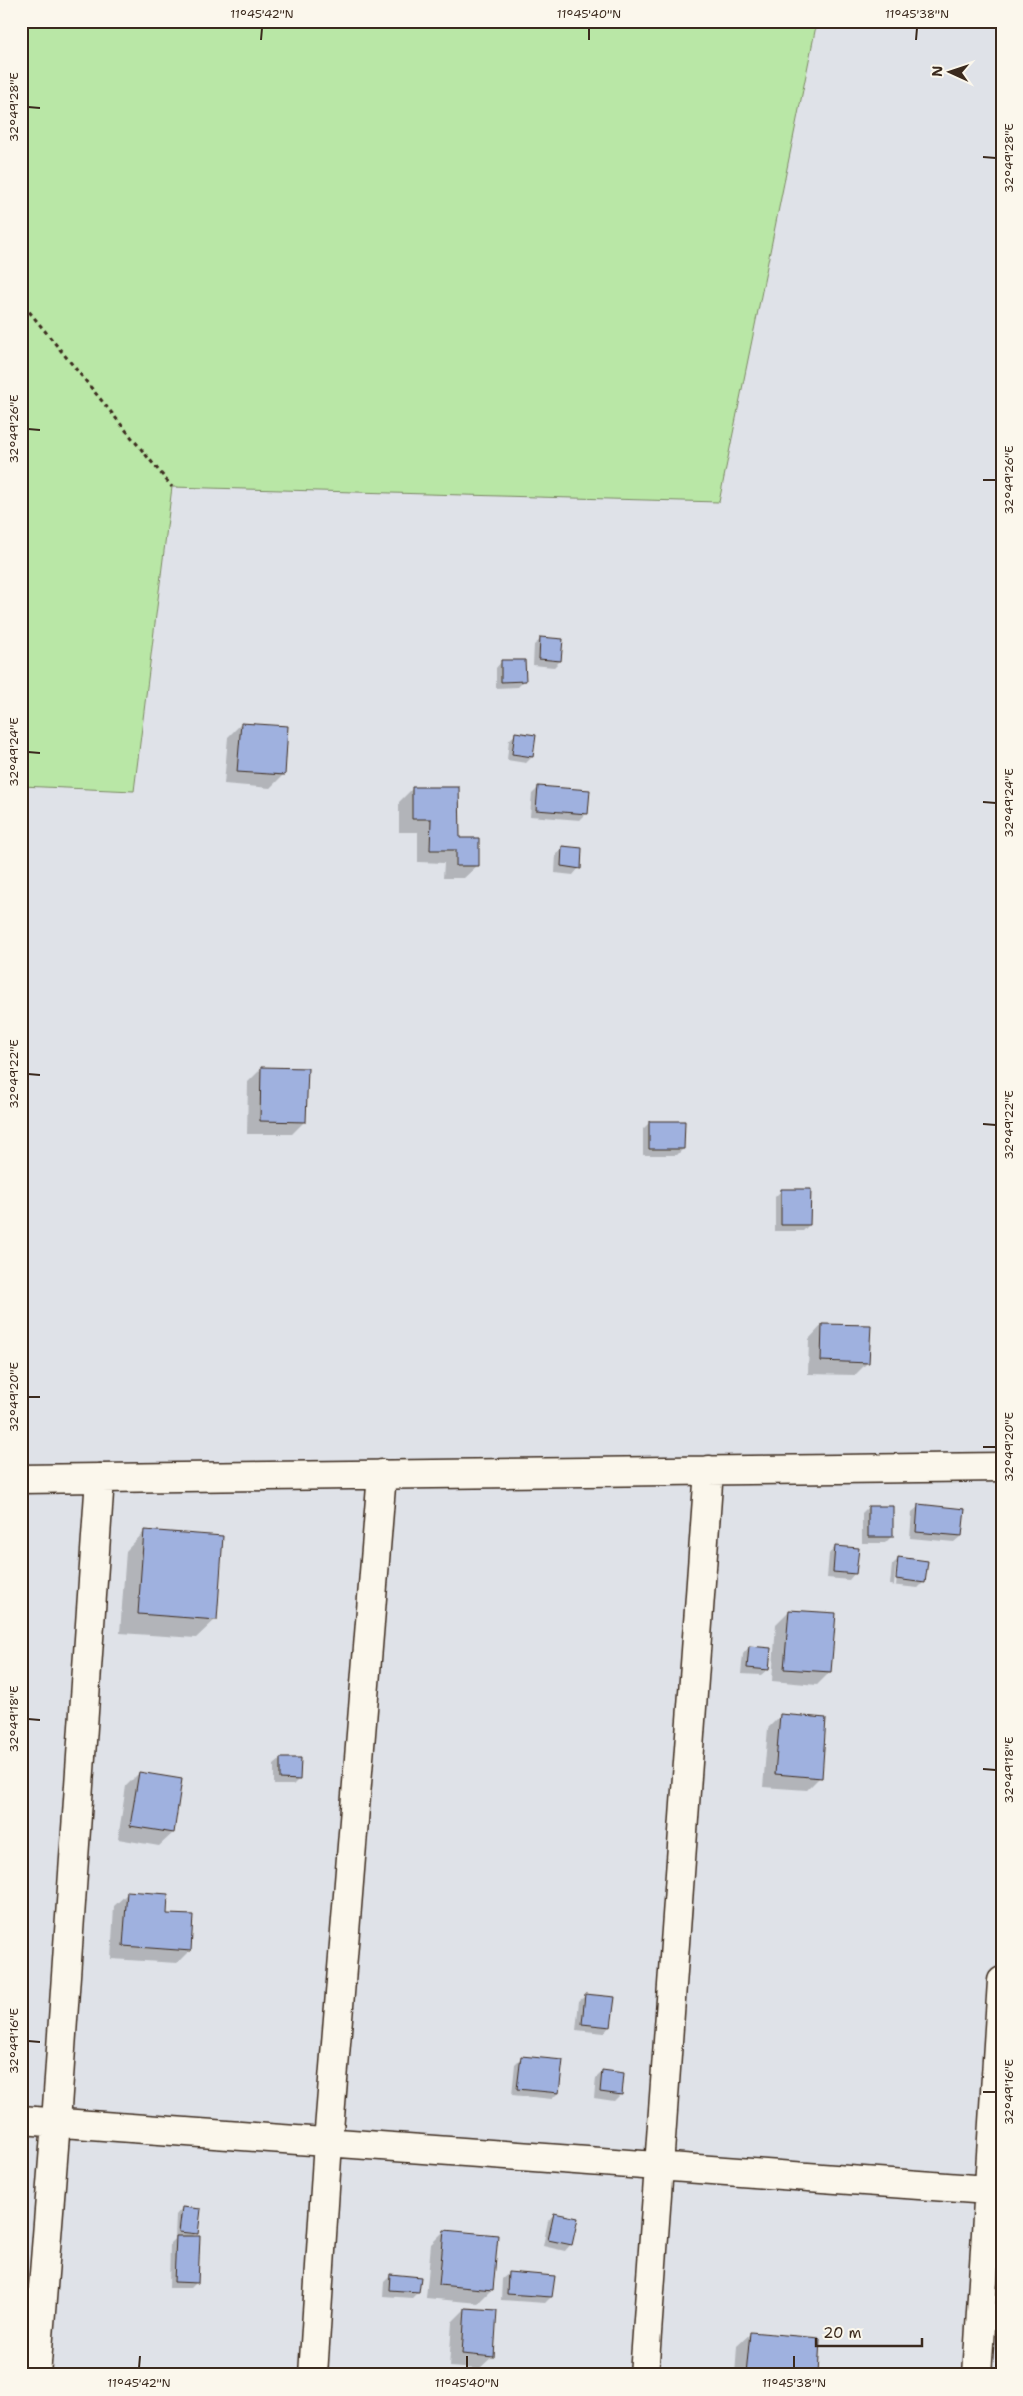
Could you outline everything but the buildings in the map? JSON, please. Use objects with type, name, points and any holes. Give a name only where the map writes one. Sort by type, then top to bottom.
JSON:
[{"type":"street","points":[[21,1478],[1002,1467]]},
{"type":"street","points":[[644,2375],[709,1470]]},
{"type":"street","points":[[313,2375],[328,2142],[382,1474]]},
{"type":"street","points":[[36,2375],[56,2122],[100,1478]]},
{"type":"street","points":[[977,2375],[996,2190],[1002,1981]]},
{"type":"street","points":[[21,2120],[996,2190]]},
{"type":"path","points":[[21,298],[27,309],[172,487]]},
{"type":"green space","points":[[21,21],[817,21],[719,502],[172,487],[134,791],[21,786]]}]
